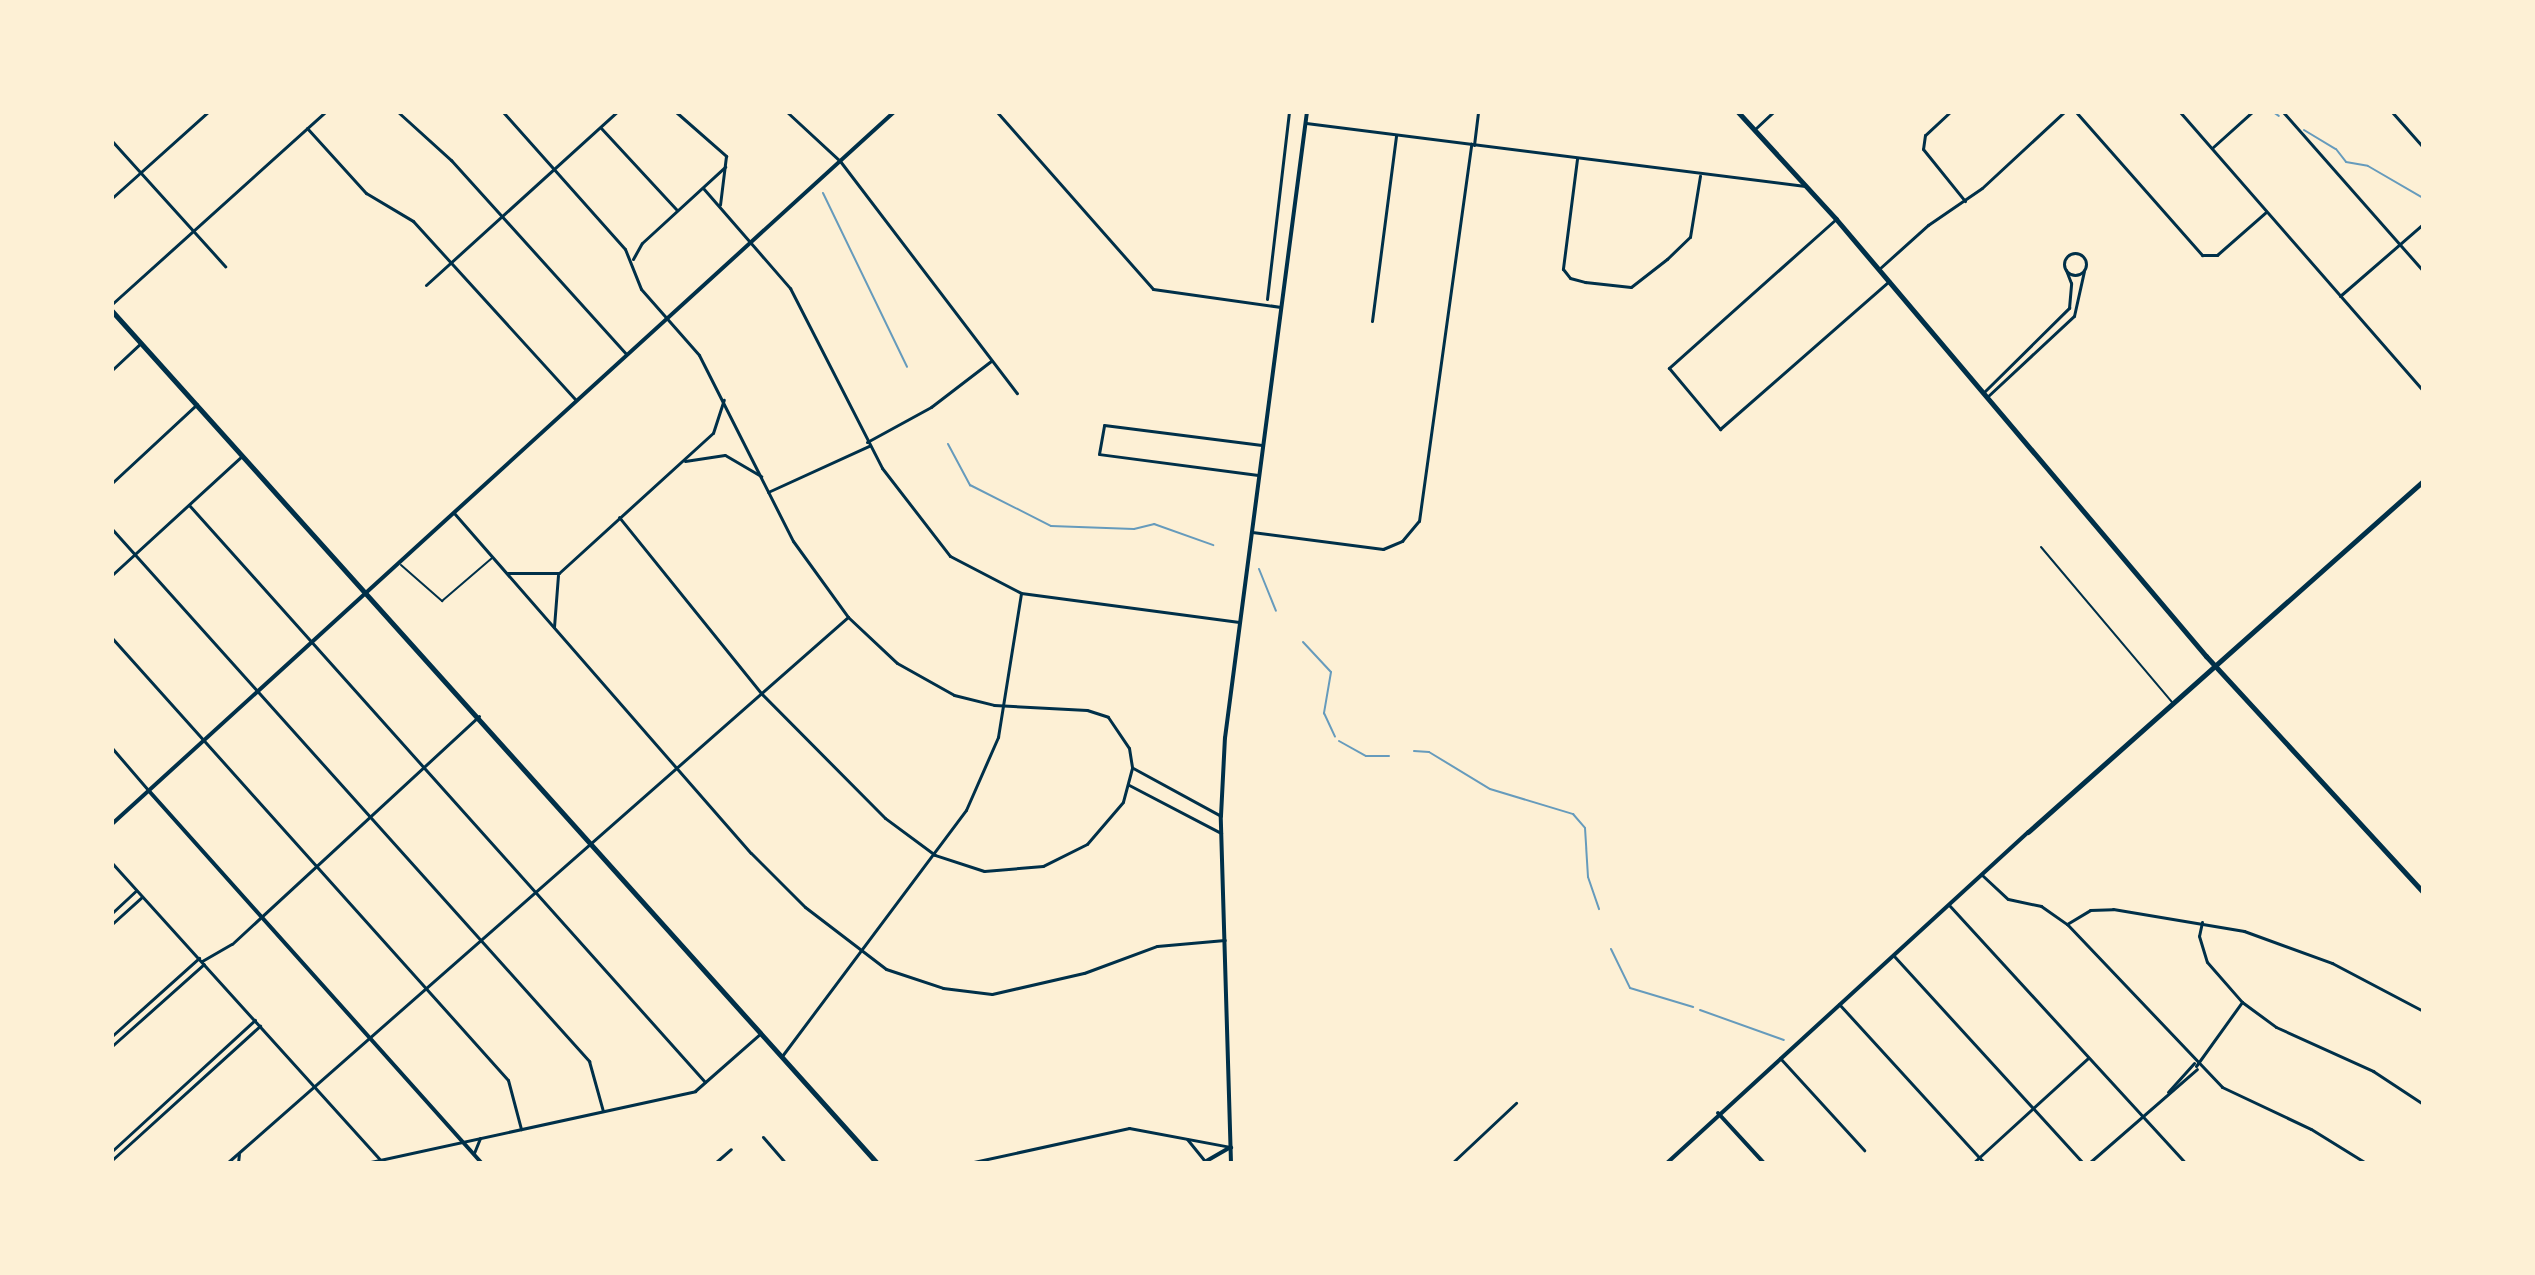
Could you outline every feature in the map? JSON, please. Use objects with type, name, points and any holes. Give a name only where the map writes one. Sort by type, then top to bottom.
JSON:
[{"type":"main road","points":[[1738,112],[1836,219],[2214,665],[2423,892]]},
{"type":"main road","points":[[112,311],[368,592],[877,1163]]},
{"type":"main road","points":[[2028,832],[2423,481]]},
{"type":"street","points":[[112,198],[208,112]]},
{"type":"street","points":[[112,304],[325,112]]},
{"type":"street","points":[[398,112],[451,160],[626,354]]},
{"type":"street","points":[[503,112],[632,263],[641,289],[699,355],[806,561],[848,617],[918,678],[962,698],[1005,706],[1087,710],[1108,717],[1125,737],[1131,776],[1107,826],[1056,862],[1000,872],[935,855],[885,818],[761,693],[619,517]]},
{"type":"street","points":[[426,285],[617,112]]},
{"type":"street","points":[[676,112],[724,151],[721,209]]},
{"type":"street","points":[[787,112],[840,161],[1017,393]]},
{"type":"street","points":[[997,112],[1153,289],[1281,307]]},
{"type":"street","points":[[1267,299],[1289,112]]},
{"type":"street","points":[[1231,1163],[1221,816],[1239,622],[1307,112]]},
{"type":"street","points":[[1251,532],[1388,548],[1408,536],[1424,512],[1478,112]]},
{"type":"street","points":[[1755,129],[1773,112]]},
{"type":"street","points":[[1950,112],[1925,135],[1923,149],[1965,201]]},
{"type":"street","points":[[1879,269],[1928,225],[1965,201],[2064,112]]},
{"type":"street","points":[[2076,112],[2202,255],[2217,255],[2266,212]]},
{"type":"street","points":[[2180,112],[2423,391]]},
{"type":"street","points":[[2212,148],[2252,112]]},
{"type":"street","points":[[2283,112],[2423,271]]},
{"type":"street","points":[[2392,112],[2423,147]]},
{"type":"street","points":[[112,824],[891,113]]},
{"type":"street","points":[[1306,123],[1808,187]]},
{"type":"street","points":[[307,128],[366,193],[398,207],[576,400]]},
{"type":"street","points":[[601,128],[677,210]]},
{"type":"street","points":[[1372,321],[1396,136]]},
{"type":"street","points":[[112,141],[225,266]]},
{"type":"street","points":[[1577,159],[1563,269],[1573,279],[1631,287],[1648,276],[1690,237],[1700,174]]},
{"type":"street","points":[[632,263],[640,246],[725,167]]},
{"type":"street","points":[[703,188],[797,299],[868,444],[904,503],[940,547],[969,570],[1021,593],[1239,622]]},
{"type":"street","points":[[1836,219],[1669,368],[1720,429],[1889,281]]},
{"type":"street","points":[[2340,296],[2423,224]]},
{"type":"street","points":[[2077,253],[2085,259],[2074,316],[1985,395],[2069,308],[2071,283],[2065,258],[2077,253]]},
{"type":"street","points":[[2066,270],[2074,275],[2084,271]]},
{"type":"street","points":[[112,370],[141,343]]},
{"type":"street","points":[[768,492],[868,444],[931,407],[992,361]]},
{"type":"street","points":[[554,627],[559,573],[716,429],[724,398]]},
{"type":"street","points":[[112,483],[197,404]]},
{"type":"street","points":[[1258,475],[1099,454],[1104,425],[1262,445]]},
{"type":"street","points":[[112,575],[243,454]]},
{"type":"street","points":[[678,465],[698,455],[725,455],[763,478]]},
{"type":"street","points":[[189,505],[314,641],[705,1082]]},
{"type":"street","points":[[454,513],[751,853],[860,954],[918,982],[992,994],[1084,973],[1157,946],[1225,940]]},
{"type":"street","points":[[112,529],[591,1063],[603,1111]]},
{"type":"street","points":[[507,573],[559,573]]},
{"type":"street","points":[[782,1056],[935,855],[985,774],[1005,706],[1021,593]]},
{"type":"street","points":[[227,1163],[848,617]]},
{"type":"street","points":[[112,638],[510,1083],[521,1129]]},
{"type":"street","points":[[112,1036],[202,961],[223,951],[479,716]]},
{"type":"street","points":[[112,748],[482,1163]]},
{"type":"street","points":[[1132,768],[1221,816]]},
{"type":"street","points":[[1129,785],[1221,833]]},
{"type":"street","points":[[1667,1163],[2028,832]]},
{"type":"street","points":[[112,863],[380,1160]]},
{"type":"street","points":[[1982,875],[2008,899],[2041,906],[2067,924],[2196,1066],[2226,1090],[2311,1129],[2366,1163]]},
{"type":"street","points":[[112,913],[136,891]]},
{"type":"street","points":[[112,924],[142,897]]},
{"type":"street","points":[[1949,905],[2185,1163]]},
{"type":"street","points":[[2067,924],[2097,909],[2202,922],[2332,963],[2423,1011]]},
{"type":"street","points":[[2202,922],[2199,936],[2207,962],[2242,1002],[2285,1032],[2360,1064],[2423,1104]]},
{"type":"street","points":[[1893,955],[2083,1163]]},
{"type":"street","points":[[112,1046],[202,961]]},
{"type":"street","points":[[2089,1163],[2196,1066],[2242,1002]]},
{"type":"street","points":[[1839,1004],[1984,1163]]},
{"type":"street","points":[[112,1151],[255,1020]]},
{"type":"street","points":[[112,1160],[260,1026]]},
{"type":"street","points":[[366,1163],[695,1091],[761,1033]]},
{"type":"street","points":[[1973,1163],[2089,1057]]},
{"type":"street","points":[[1780,1058],[1864,1150]]},
{"type":"street","points":[[1452,1163],[1516,1103]]},
{"type":"street","points":[[1718,1113],[1764,1163]]},
{"type":"street","points":[[969,1163],[1129,1128],[1231,1147]]},
{"type":"street","points":[[763,1137],[786,1163]]},
{"type":"street","points":[[1184,1137],[1204,1162],[1231,1147]]},
{"type":"street","points":[[476,1156],[480,1138]]},
{"type":"street","points":[[238,1163],[244,1147]]},
{"type":"street","points":[[715,1163],[731,1149]]},
{"type":"street","points":[[1673,1157],[1679,1163]]},
{"type":"lane","points":[[2041,547],[2173,702]]},
{"type":"lane","points":[[399,563],[442,601],[493,557]]},
{"type":"waterway","points":[[2273,112],[2279,116]]},
{"type":"waterway","points":[[2304,130],[2336,149],[2346,162],[2368,166],[2423,198]]},
{"type":"waterway","points":[[823,193],[907,367]]},
{"type":"waterway","points":[[948,444],[970,485],[1051,526],[1134,529],[1154,524],[1213,545]]},
{"type":"waterway","points":[[1259,569],[1276,611]]},
{"type":"waterway","points":[[1303,642],[1331,672],[1324,713],[1335,737]]},
{"type":"waterway","points":[[1339,741],[1366,756],[1389,756]]},
{"type":"waterway","points":[[1414,751],[1429,752],[1490,789],[1573,814],[1585,828],[1588,877],[1599,909]]},
{"type":"waterway","points":[[1611,949],[1630,988],[1693,1007]]},
{"type":"waterway","points":[[1700,1010],[1784,1040]]}]
